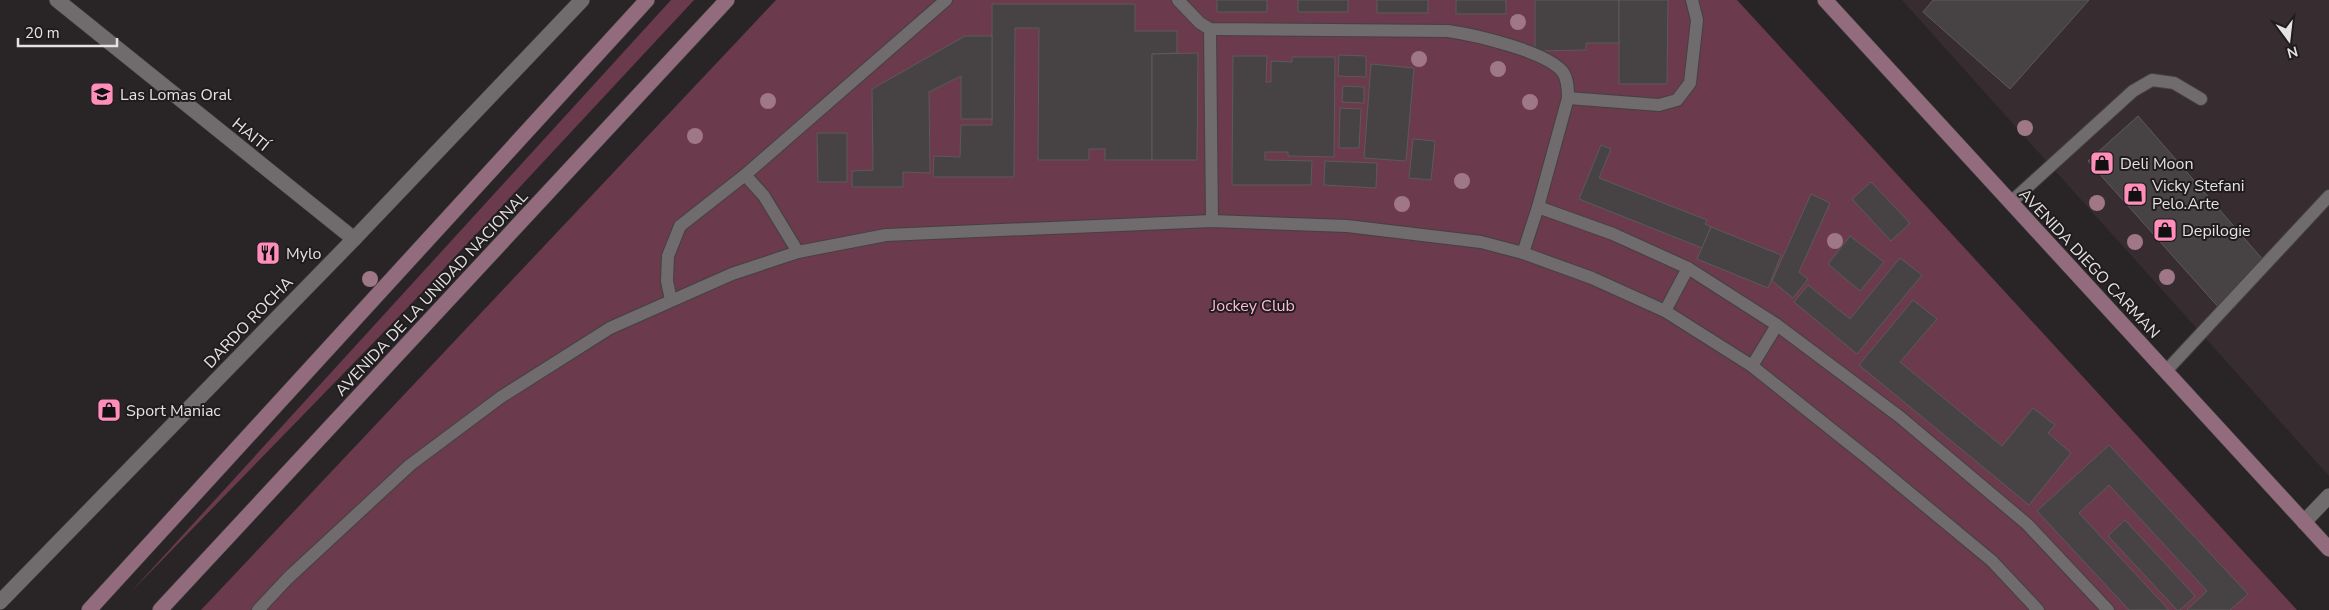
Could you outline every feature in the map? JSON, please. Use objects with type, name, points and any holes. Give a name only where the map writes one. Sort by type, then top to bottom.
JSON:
[{"type":"main road","points":[[89,610],[647,0]]},
{"type":"main road","name":"AVENIDA DE LA UNIDAD NACIONAL","points":[[160,610],[727,0]]},
{"type":"main road","name":"AVENIDA DIEGO CARMAN","points":[[1825,0],[2329,550]]},
{"type":"street","name":"HAITÍ","points":[[57,0],[354,239]]},
{"type":"street","name":"DARDO ROCHA","points":[[0,601],[354,239],[582,0]]},
{"type":"street","points":[[2304,522],[2329,496]]},
{"type":"street","points":[[0,601],[11,610]]},
{"type":"lane","points":[[671,300],[668,281],[668,256],[680,226],[745,175],[946,0]]},
{"type":"lane","points":[[1178,0],[1200,24],[1210,29],[1448,31],[1478,35],[1541,57],[1562,72],[1567,84],[1568,98],[1538,207],[1523,253]]},
{"type":"lane","points":[[1568,98],[1659,105],[1677,100],[1690,83],[1698,20],[1692,0]]},
{"type":"lane","points":[[1210,29],[1212,221]]},
{"type":"lane","points":[[2010,202],[2133,91],[2152,80],[2174,83],[2201,100]]},
{"type":"lane","points":[[745,175],[764,196],[798,252]]},
{"type":"lane","points":[[2166,371],[2329,196]]},
{"type":"lane","points":[[1538,207],[1613,234],[1688,268],[1777,325],[1900,417],[2027,524],[2108,610]]},
{"type":"lane","points":[[258,610],[288,578],[410,466],[502,397],[610,328],[732,274],[798,252],[886,235],[1212,221],[1347,226],[1481,242],[1523,253],[1592,278],[1665,311],[1752,366],[1870,460],[1992,561],[2038,610]]},
{"type":"lane","points":[[1665,311],[1688,268]]},
{"type":"lane","points":[[1752,366],[1777,325]]},
{"type":"shaded area","points":[[1902,0],[2329,0],[2329,476]]},
{"type":"green space","points":[[671,0],[694,0],[412,303],[130,593]]},
{"type":"green space","name":"Jockey Club","points":[[776,0],[1737,0],[2297,610],[201,610]]},
{"type":"building","points":[[1217,0],[1267,0],[1267,12],[1217,12]]},
{"type":"building","points":[[1298,0],[1348,0],[1348,12],[1298,12]]},
{"type":"building","points":[[1377,0],[1428,0],[1428,13],[1377,13]]},
{"type":"building","points":[[1456,0],[1506,0],[1506,14],[1456,14]]},
{"type":"building","points":[[1535,0],[1619,0],[1619,43],[1586,43],[1586,50],[1535,51]]},
{"type":"building","points":[[1619,0],[1668,0],[1667,84],[1619,84]]},
{"type":"building","points":[[1933,0],[2089,0],[2010,89],[1923,12]]},
{"type":"building","points":[[992,4],[1135,4],[1135,31],[1177,31],[1177,53],[1152,54],[1152,160],[1105,160],[1105,149],[1089,149],[1089,160],[1038,160],[1039,28],[1015,28],[1014,177],[933,177],[934,156],[960,157],[961,125],[992,125]]},
{"type":"building","points":[[965,36],[992,36],[992,119],[961,119],[961,76],[929,92],[930,173],[903,172],[903,187],[852,187],[852,171],[873,170],[872,89]]},
{"type":"building","points":[[1198,53],[1197,160],[1152,160],[1152,54]]},
{"type":"building","points":[[1339,55],[1366,56],[1366,77],[1338,76]]},
{"type":"building","points":[[1233,56],[1267,56],[1266,82],[1271,82],[1271,61],[1292,62],[1292,57],[1335,57],[1334,157],[1288,156],[1288,152],[1265,152],[1265,160],[1312,161],[1311,185],[1232,185]]},
{"type":"building","points":[[1371,64],[1414,68],[1406,161],[1364,158]]},
{"type":"building","points":[[1343,86],[1364,87],[1364,103],[1342,102]]},
{"type":"building","points":[[1340,108],[1361,109],[1359,148],[1339,148]]},
{"type":"building","points":[[2138,116],[2265,262],[2221,310],[2088,161]]},
{"type":"building","points":[[817,133],[847,133],[847,182],[818,182]]},
{"type":"building","points":[[1413,139],[1435,141],[1431,180],[1409,178]]},
{"type":"building","points":[[1601,145],[1611,149],[1599,178],[1707,220],[1705,224],[1711,227],[1702,248],[1579,199]]},
{"type":"building","points":[[1325,161],[1377,163],[1376,188],[1324,185]]},
{"type":"building","points":[[1871,182],[1910,223],[1891,241],[1852,199]]},
{"type":"building","points":[[1811,194],[1830,203],[1799,272],[1808,279],[1793,298],[1772,281]]},
{"type":"building","points":[[1711,227],[1781,255],[1768,288],[1697,259]]},
{"type":"building","points":[[1850,236],[1884,262],[1860,291],[1828,264]]},
{"type":"building","points":[[1900,258],[1922,275],[1857,354],[1794,302],[1808,285],[1850,319]]},
{"type":"building","points":[[1913,300],[1937,319],[1900,362],[2002,446],[2033,408],[2055,425],[2048,433],[2071,453],[2029,505],[1859,365]]},
{"type":"building","points":[[2109,445],[2248,594],[2230,610],[2187,610],[2207,591],[2109,485],[2079,513],[2169,610],[2129,610],[2037,511]]},
{"type":"building","points":[[2125,520],[2195,596],[2180,610],[2177,610],[2108,536]]},
{"type":"place","name":"Las Lomas Oral","points":[[102,94]]},
{"type":"place","name":"Deli Moon","points":[[2102,163]]},
{"type":"place","name":"Vicky Stefani Pelo.Arte","points":[[2135,194]]},
{"type":"place","name":"Depilogie","points":[[2165,230]]},
{"type":"place","name":"Mylo","points":[[268,253]]},
{"type":"place","name":"Sport Maniac","points":[[109,410]]}]
